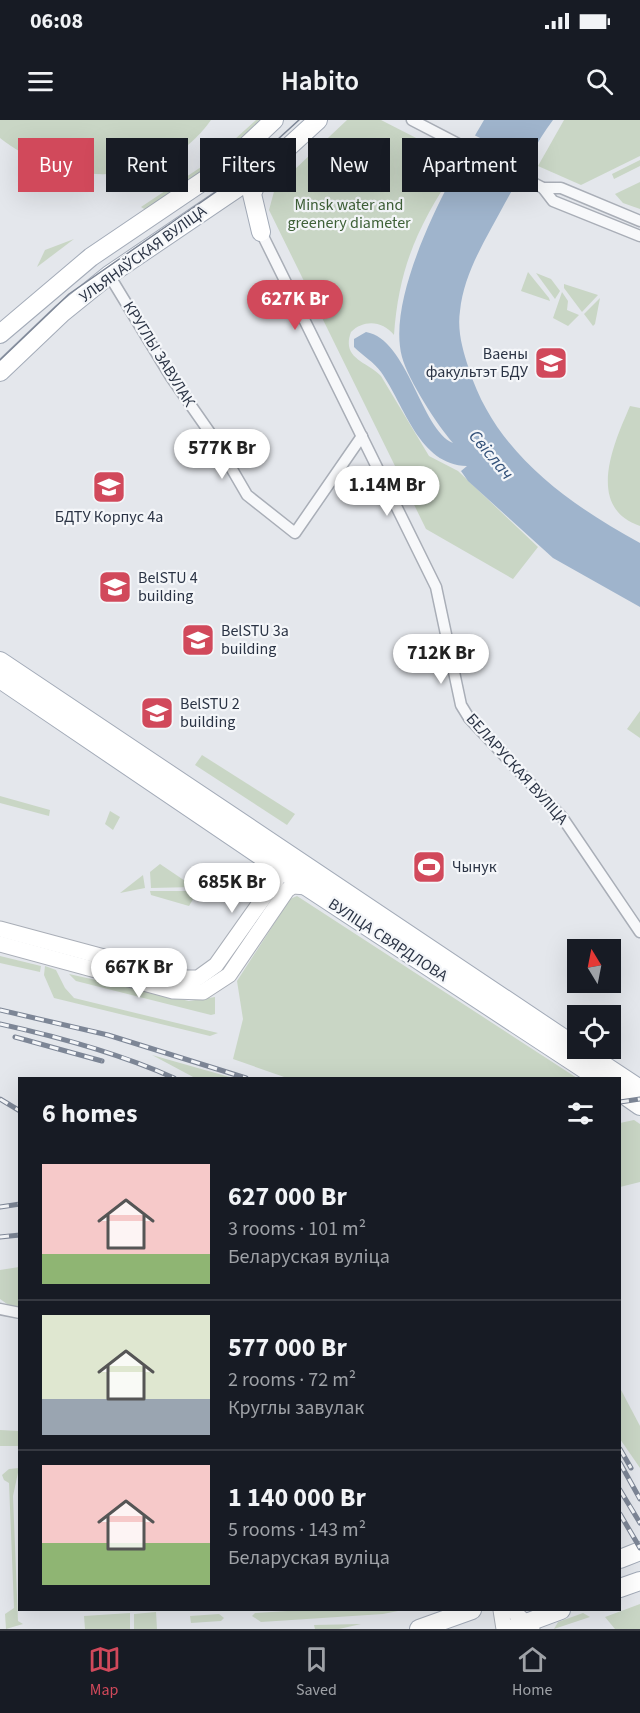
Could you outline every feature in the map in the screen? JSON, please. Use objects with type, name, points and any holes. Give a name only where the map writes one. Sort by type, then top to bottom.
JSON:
[{"type":"main road","name":"УЛЬЯНАЎСКАЯ ВУЛІЦА","points":[[0,334],[91,257],[218,172],[274,120]]},
{"type":"main road","name":"УЛЬЯНАЎСКАЯ ВУЛІЦА","points":[[296,140],[318,120]]},
{"type":"main road","name":"УЛЬЯНАЎСКАЯ ВУЛІЦА","points":[[0,372],[62,313],[109,275],[230,192]]},
{"type":"main road","points":[[253,192],[261,232]]},
{"type":"main road","points":[[218,200],[242,205],[261,232]]},
{"type":"main road","points":[[91,257],[109,275]]},
{"type":"main road","name":"ВУЛІЦА СВЯРДЛОВА","points":[[0,661],[287,864],[307,887],[596,1077]]},
{"type":"main road","name":"ВУЛІЦА СВЯРДЛОВА","points":[[0,679],[567,1041]]},
{"type":"main road","points":[[0,928],[182,978],[198,978],[216,965],[287,864]]},
{"type":"main road","points":[[0,944],[172,991],[203,992],[229,975],[287,890],[293,886],[307,887]]},
{"type":"main road","name":"ВУЛІЦА СВЯРДЛОВА","points":[[595,1059],[640,1089]]},
{"type":"main road","points":[[621,1093],[640,1106]]},
{"type":"main road","points":[[621,1558],[640,1551]]},
{"type":"main road","points":[[621,1588],[640,1581]]},
{"type":"main road","points":[[419,1629],[469,1611]]},
{"type":"main road","points":[[501,1611],[504,1629]]},
{"type":"main road","points":[[513,1611],[530,1626]]},
{"type":"main road","points":[[510,1629],[530,1626],[559,1611]]},
{"type":"street","points":[[412,120],[530,180],[543,188],[553,201],[640,236]]},
{"type":"street","points":[[543,188],[561,188],[640,221]]},
{"type":"street","name":"БЕЛАРУСКАЯ ВУЛІЦА","points":[[261,232],[436,587],[450,661],[465,712],[562,817],[640,932]]},
{"type":"street","name":"КРУГЛЫ ЗАВУЛАК","points":[[109,275],[171,377],[215,440],[247,495],[295,532],[362,436]]},
{"type":"street","points":[[0,1309],[18,1313]]},
{"type":"green space","points":[[0,120],[211,120],[188,144],[188,138],[106,138],[106,174],[94,173],[94,138],[18,138],[18,150],[0,138]]},
{"type":"green space","points":[[256,120],[261,120],[241,138],[236,138]]},
{"type":"green space","name":"Minsk water and greenery diameter","points":[[347,120],[381,120],[416,138],[402,138],[402,192],[441,192],[422,227],[406,266],[394,335],[379,324],[362,325],[351,332],[350,348],[357,359],[381,376],[429,456],[458,471],[538,547],[513,579],[426,529],[269,210],[274,192],[296,192],[296,168],[308,157],[308,192],[390,192],[390,138],[328,138]]},
{"type":"green space","points":[[564,120],[640,120],[640,156],[581,185],[538,166]]},
{"type":"green space","points":[[640,160],[640,166],[614,179],[612,174]]},
{"type":"green space","points":[[200,168],[200,172],[188,181],[188,176]]},
{"type":"green space","points":[[640,182],[640,209],[623,203],[615,194]]},
{"type":"green space","points":[[164,192],[172,192],[146,210],[141,207]]},
{"type":"green space","points":[[74,239],[37,267],[45,250]]},
{"type":"green space","points":[[528,272],[549,298],[550,301],[521,291]]},
{"type":"green space","points":[[536,273],[551,279],[560,291],[555,299]]},
{"type":"green space","points":[[564,284],[598,295],[582,312],[564,288]]},
{"type":"green space","points":[[562,292],[568,301],[567,310],[579,315],[568,326],[553,318]]},
{"type":"green space","points":[[600,298],[595,324],[593,326],[584,314]]},
{"type":"green space","points":[[630,406],[640,408],[640,526],[623,517],[613,504],[608,489],[608,472],[612,454]]},
{"type":"green space","points":[[640,711],[640,738],[627,729]]},
{"type":"green space","points":[[202,755],[295,814],[287,825],[195,765]]},
{"type":"green space","points":[[0,796],[50,810],[49,816],[0,803]]},
{"type":"green space","points":[[110,811],[120,817],[113,830],[105,824]]},
{"type":"green space","points":[[160,864],[194,887],[151,888],[150,872]]},
{"type":"green space","points":[[143,875],[145,888],[120,893]]},
{"type":"green space","points":[[150,891],[198,891],[189,906],[151,895]]},
{"type":"green space","points":[[297,896],[575,1077],[284,1077],[233,1059],[243,1019],[237,981],[290,899]]},
{"type":"green space","points":[[0,956],[41,966],[40,972],[0,963]]},
{"type":"green space","points":[[45,966],[56,970],[65,988],[74,998],[218,1033],[210,1036],[54,998],[44,975]]},
{"type":"green space","points":[[69,974],[189,1001],[215,997],[215,1014],[211,1015],[76,981]]},
{"type":"green space","points":[[152,1055],[229,1077],[193,1077]]},
{"type":"green space","points":[[634,1120],[640,1124],[640,1182],[621,1187],[621,1123]]},
{"type":"green space","points":[[18,1267],[18,1308],[10,1306],[0,1299],[0,1270]]},
{"type":"green space","points":[[621,1390],[640,1426],[640,1468],[621,1440]]},
{"type":"green space","points":[[0,1430],[18,1431],[18,1446],[0,1446]]},
{"type":"green space","points":[[18,1468],[13,1496],[18,1621],[23,1624],[6,1629],[5,1614],[14,1608],[9,1483],[2,1475],[9,1469]]},
{"type":"green space","points":[[640,1604],[640,1629],[615,1629],[605,1617]]},
{"type":"green space","points":[[398,1611],[261,1622],[252,1616],[255,1613]]},
{"type":"green space","points":[[156,1612],[157,1629],[134,1629],[134,1614]]},
{"type":"green space","points":[[130,1613],[130,1629],[85,1629],[84,1616]]},
{"type":"green space","points":[[583,1613],[590,1617],[554,1629],[558,1622]]},
{"type":"green space","points":[[219,1614],[224,1618],[221,1621],[191,1623],[190,1616]]},
{"type":"green space","points":[[361,1624],[339,1629],[315,1629],[314,1625]]},
{"type":"water","points":[[484,120],[553,120],[538,143],[538,138],[474,138]]},
{"type":"water","name":"Свіслач","points":[[445,192],[511,192],[471,269],[462,297],[459,326],[467,362],[481,399],[496,426],[515,450],[537,472],[586,511],[640,543],[640,607],[553,558],[468,481],[461,471],[467,466],[451,463],[437,456],[415,431],[381,372],[354,347],[354,339],[366,332],[380,338],[393,350],[432,421],[442,435],[453,443],[410,378],[402,357],[399,331],[403,301],[412,268]]},
{"type":"tram line","points":[[0,360],[69,294],[233,180],[299,120]]},
{"type":"railway","points":[[0,1010],[108,1035],[243,1077]]},
{"type":"railway","points":[[0,1024],[88,1046],[171,1077]]},
{"type":"railway","points":[[15,1037],[102,1061]]},
{"type":"railway","points":[[0,1099],[18,1110]]},
{"type":"railway","points":[[621,1102],[640,1099]]},
{"type":"railway","points":[[0,1207],[18,1204]]},
{"type":"railway","points":[[0,1237],[18,1235]]},
{"type":"railway","points":[[621,1451],[631,1468]]},
{"type":"railway","points":[[621,1465],[640,1499]]},
{"type":"railway","points":[[621,1492],[640,1523]]},
{"type":"railway","points":[[621,1516],[640,1548]]},
{"type":"place","name":"Ваены факультэт БДУ","points":[[551,363]]},
{"type":"place","name":"БДТУ Корпус 4а","points":[[109,487]]},
{"type":"place","name":"BelSTU 4 building","points":[[115,587]]},
{"type":"place","name":"BelSTU 3a building","points":[[198,640]]},
{"type":"place","name":"BelSTU 2 building","points":[[157,713]]},
{"type":"place","name":"Чынук","points":[[429,867]]}]
